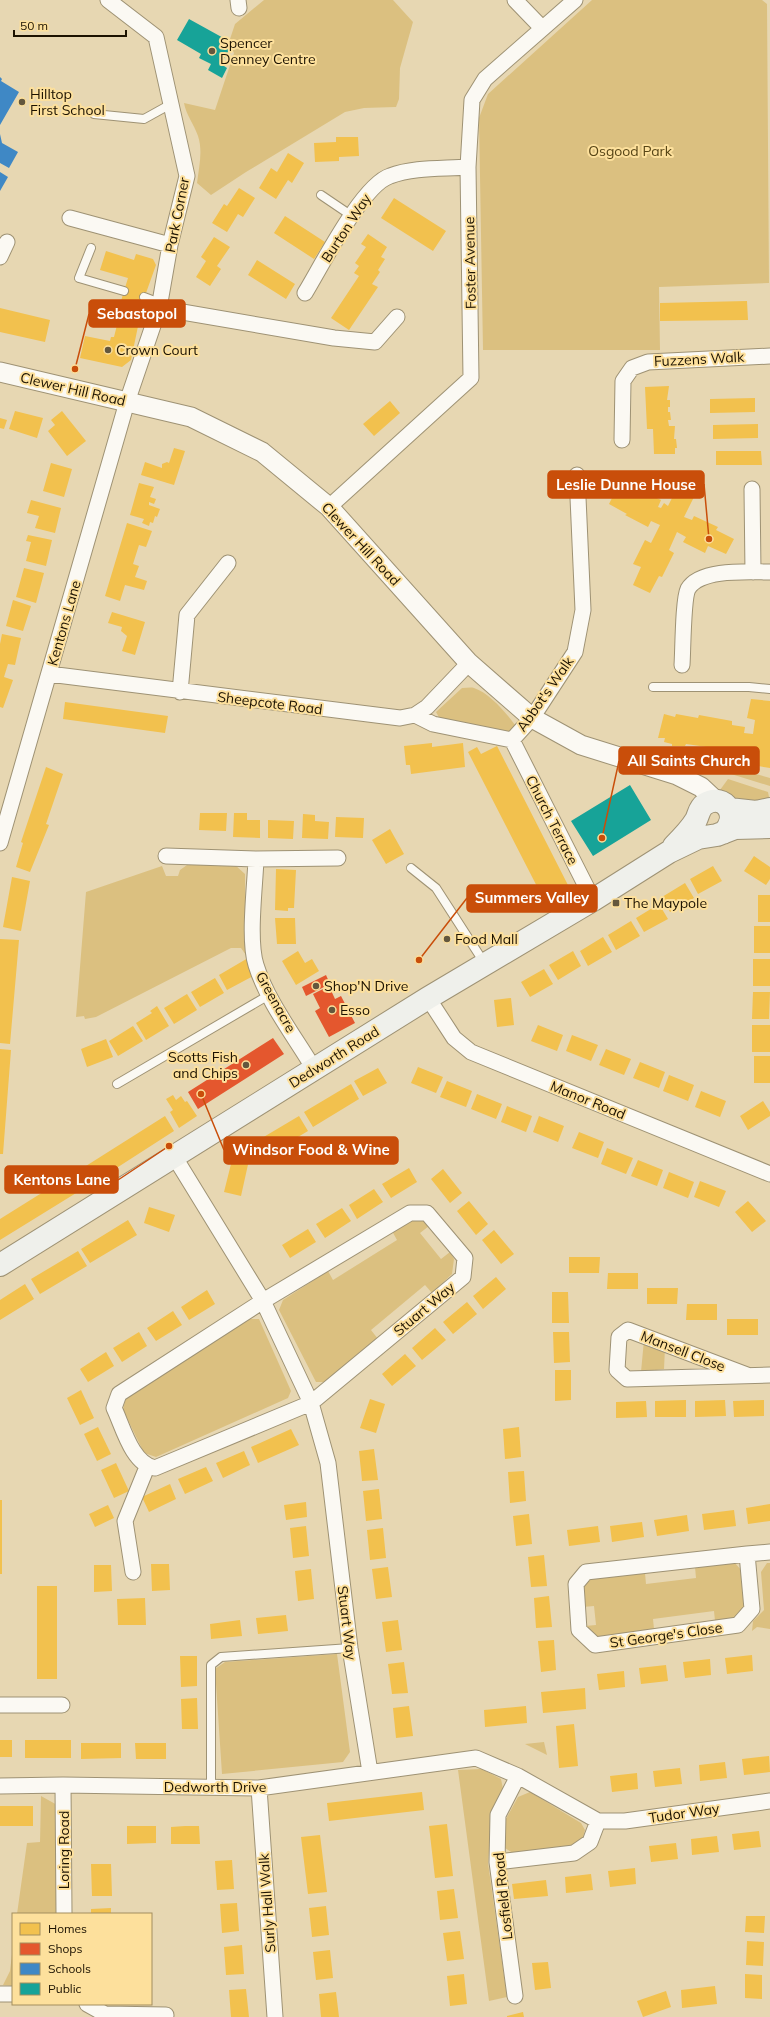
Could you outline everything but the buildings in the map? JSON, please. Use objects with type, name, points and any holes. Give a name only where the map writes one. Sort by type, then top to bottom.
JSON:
[{"type":"main road","points":[[710,810],[756,812],[770,809]]},
{"type":"main road","name":"Dedworth Road","points":[[669,852],[710,810]]},
{"type":"main road","points":[[710,810],[731,815],[731,823],[717,834],[702,830],[710,810]]},
{"type":"main road","name":"Dedworth Road","points":[[0,1265],[428,998],[593,900],[669,852],[692,840],[735,828],[770,827]]},
{"type":"street","name":"Park Corner","points":[[108,0],[156,37],[187,176],[170,245],[160,306],[127,402]]},
{"type":"street","points":[[515,0],[542,28]]},
{"type":"street","name":"Foster Avenue","points":[[329,507],[471,378],[468,167],[472,100],[485,79],[574,0]]},
{"type":"street","name":"Burton Way","points":[[305,294],[352,216],[373,187],[388,176],[405,172],[468,167]]},
{"type":"street","points":[[70,218],[170,245]]},
{"type":"street","points":[[0,257],[7,242]]},
{"type":"street","points":[[160,306],[334,338],[375,342],[397,317]]},
{"type":"street","name":"Fuzzens Walk","points":[[622,440],[623,381],[632,368],[648,362],[770,356]]},
{"type":"street","name":"Clewer Hill Road","points":[[0,372],[191,417],[262,452],[329,507],[469,663],[532,718],[581,745],[677,774],[686,779],[692,789],[710,810]]},
{"type":"street","name":"Kentons Lane","points":[[0,843],[127,402]]},
{"type":"street","name":"Abbot's Walk","points":[[415,715],[433,724],[512,740],[532,718],[576,652],[583,610],[577,475]]},
{"type":"street","points":[[752,489],[753,572]]},
{"type":"street","points":[[180,692],[187,615],[228,563]]},
{"type":"street","points":[[682,666],[688,589],[697,580],[718,573],[770,572]]},
{"type":"street","points":[[415,715],[427,707],[469,663]]},
{"type":"street","name":"Sheepcote Road","points":[[49,674],[180,692],[400,718],[415,715]]},
{"type":"street","name":"Church Terrace","points":[[512,740],[593,900]]},
{"type":"street","points":[[166,856],[256,859],[338,858]]},
{"type":"street","name":"Greenacre","points":[[256,859],[253,942],[256,965],[269,995],[314,1069]]},
{"type":"street","name":"Manor Road","points":[[428,998],[454,1038],[471,1052],[770,1174]]},
{"type":"street","name":"Stuart Way","points":[[174,1156],[263,1301],[311,1403],[328,1463],[350,1648],[370,1772]]},
{"type":"street","name":"Stuart Way","points":[[263,1301],[410,1213],[427,1212],[465,1258],[463,1276],[311,1403]]},
{"type":"street","points":[[263,1301],[119,1394],[114,1408],[137,1459],[147,1467],[155,1468],[311,1403]]},
{"type":"street","name":"Mansell Close","points":[[747,1375],[628,1330],[619,1337],[617,1370],[627,1379],[770,1375]]},
{"type":"street","points":[[133,1572],[125,1521],[147,1467]]},
{"type":"street","name":"St George's Close","points":[[747,1554],[752,1609],[738,1625],[595,1645],[579,1630],[576,1584],[586,1572],[747,1554],[770,1552]]},
{"type":"street","points":[[0,1704],[62,1705]]},
{"type":"street","name":"Dedworth Drive","points":[[0,1786],[63,1785],[259,1788],[476,1758]]},
{"type":"street","name":"Tudor Way","points":[[476,1758],[518,1776],[598,1821],[625,1821],[770,1801]]},
{"type":"street","name":"Losfield Road","points":[[515,1996],[497,1862],[498,1814],[518,1776]]},
{"type":"street","name":"Loring Road","points":[[63,1785],[64,1913]]},
{"type":"street","name":"Surly Hall Walk","points":[[259,1788],[275,2017]]},
{"type":"street","points":[[497,1862],[574,1853],[590,1842],[598,1821]]},
{"type":"street","points":[[0,1994],[12,1994]]},
{"type":"street","points":[[90,2005],[105,2014],[166,2015]]},
{"type":"lane","points":[[94,114],[144,120],[171,104]]},
{"type":"lane","points":[[321,195],[352,216]]},
{"type":"lane","points":[[91,248],[79,278],[124,291]]},
{"type":"lane","points":[[144,297],[160,306]]},
{"type":"lane","points":[[653,687],[749,687],[770,690]]},
{"type":"lane","points":[[411,868],[436,888],[485,965]]},
{"type":"lane","points":[[117,1084],[269,995]]},
{"type":"lane","points":[[211,1788],[211,1665],[221,1657],[350,1648]]},
{"type":"green space","points":[[264,0],[393,0],[413,22],[400,68],[399,99],[396,107],[364,108],[345,112],[211,195],[197,183],[200,147],[196,132],[186,112],[184,103],[215,110],[234,53],[229,42],[235,24]]},
{"type":"green space","name":"Osgood Park","points":[[592,0],[762,0],[767,4],[769,283],[659,287],[660,350],[483,350],[479,118],[488,94]]},
{"type":"green space","points":[[462,688],[474,688],[493,700],[518,729],[512,734],[441,721],[436,712]]},
{"type":"green space","points":[[735,768],[770,778],[770,786],[731,774]]},
{"type":"green space","points":[[728,779],[768,792],[770,802],[729,800],[720,790]]},
{"type":"green space","points":[[187,865],[235,865],[245,874],[245,930],[248,958],[241,948],[231,948],[96,1017],[85,1019],[84,1016],[76,1017],[86,892],[162,866],[166,876],[178,876],[180,870]]},
{"type":"green space","points":[[422,1220],[429,1226],[420,1233],[441,1259],[450,1252],[454,1259],[452,1274],[432,1293],[425,1285],[371,1330],[378,1339],[327,1382],[316,1382],[279,1310],[283,1300],[328,1271],[333,1280],[397,1240],[392,1231],[409,1221]]},
{"type":"green space","points":[[248,1319],[259,1319],[291,1391],[288,1398],[156,1457],[144,1453],[123,1410],[126,1397]]},
{"type":"green space","points":[[644,1340],[665,1348],[664,1369],[641,1372]]},
{"type":"green space","points":[[734,1562],[742,1571],[745,1607],[734,1618],[715,1621],[714,1611],[653,1619],[654,1629],[598,1637],[590,1633],[585,1626],[596,1625],[594,1606],[583,1607],[583,1589],[588,1579],[645,1573],[646,1584],[696,1578],[695,1567]]},
{"type":"green space","points":[[767,1563],[770,1563],[770,1629],[757,1627],[752,1631],[753,1621],[764,1610],[761,1572]]},
{"type":"green space","points":[[337,1654],[350,1752],[343,1762],[222,1774],[215,1669],[225,1662]]},
{"type":"green space","points":[[544,1742],[547,1755],[525,1744]]},
{"type":"green space","points":[[482,1769],[501,1779],[503,1789],[492,1815],[488,1863],[507,1997],[489,2001],[458,1770]]},
{"type":"green space","points":[[530,1792],[581,1823],[585,1830],[582,1841],[575,1846],[513,1853],[505,1848],[501,1828],[518,1797]]},
{"type":"green space","points":[[41,1796],[59,1806],[61,1913],[17,1913],[27,1843],[40,1842]]},
{"type":"green space","points":[[12,1954],[12,1986],[3,1985],[10,1971]]},
{"type":"place","name":"Spencer Denney Centre","points":[[212,51]]},
{"type":"place","name":"Hilltop First School","points":[[22,102]]},
{"type":"place","name":"Crown Court","points":[[108,350]]},
{"type":"place","name":"Sebastopol","points":[[75,369]]},
{"type":"place","name":"Leslie Dunne House","points":[[709,539]]},
{"type":"place","name":"All Saints Church","points":[[602,838]]},
{"type":"place","name":"The Maypole","points":[[616,903]]},
{"type":"place","name":"Food Mall","points":[[447,939]]},
{"type":"place","name":"Summers Valley","points":[[419,960]]},
{"type":"place","name":"Shop'N Drive","points":[[316,986]]},
{"type":"place","name":"Esso","points":[[332,1010]]},
{"type":"place","name":"Scotts Fish and Chips","points":[[246,1065]]},
{"type":"place","name":"Windsor Food & Wine","points":[[201,1094]]},
{"type":"place","name":"Kentons Lane","points":[[169,1146]]}]
